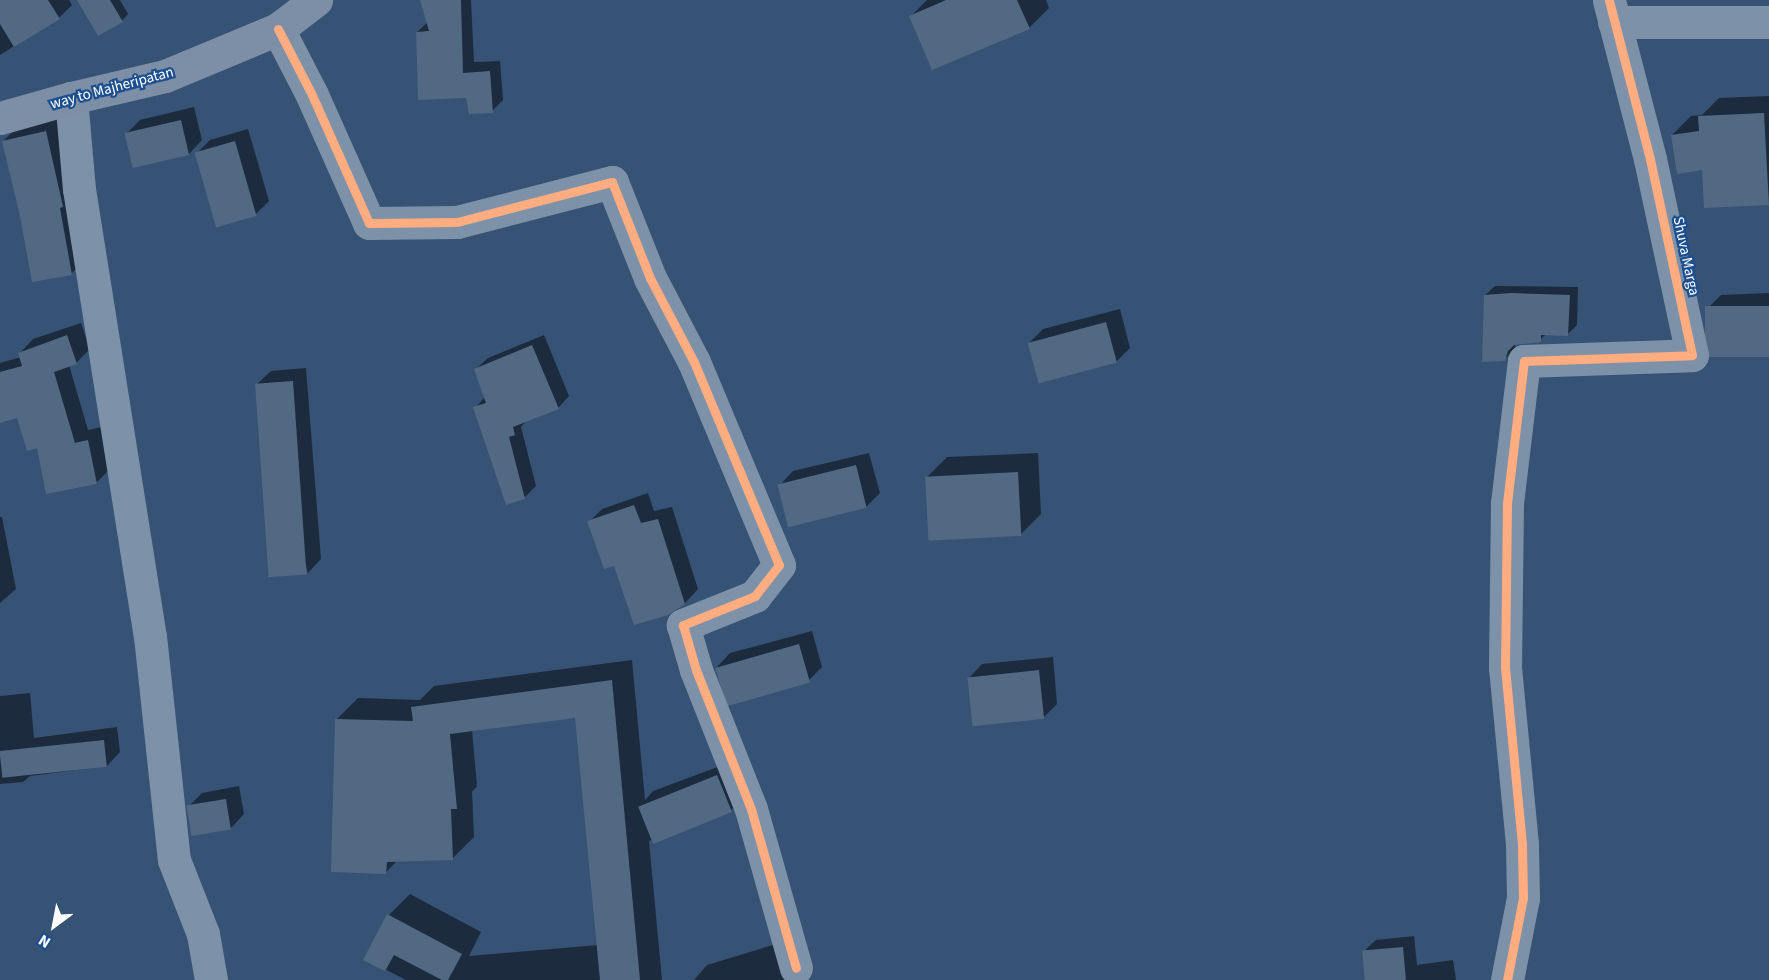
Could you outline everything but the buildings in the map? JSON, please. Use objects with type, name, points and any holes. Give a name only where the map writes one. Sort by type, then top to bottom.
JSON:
[{"type":"main road","name":"way to Majheripatan","points":[[0,118],[71,98],[165,76],[278,29],[316,0]]},
{"type":"street","points":[[1611,11],[1769,22]]},
{"type":"street","name":"Shuva Marga","points":[[1507,980],[1523,897],[1522,844],[1505,667],[1507,503],[1524,361],[1692,355],[1650,159],[1611,11]]},
{"type":"street","points":[[278,29],[312,95],[369,223],[458,222],[612,182],[650,278],[694,362],[779,565],[755,596],[682,625],[696,670],[751,809],[796,968]]},
{"type":"street","points":[[71,98],[79,189],[150,636],[174,860],[203,934],[211,980]]},
{"type":"cycle path","points":[[1507,980],[1523,898],[1522,844],[1505,667],[1507,503],[1524,361],[1692,355],[1650,159],[1609,0]]},
{"type":"cycle path","points":[[278,29],[312,95],[369,223],[457,222],[612,182],[650,278],[694,362],[779,565],[755,596],[683,625],[696,670],[751,809],[796,968]]}]
